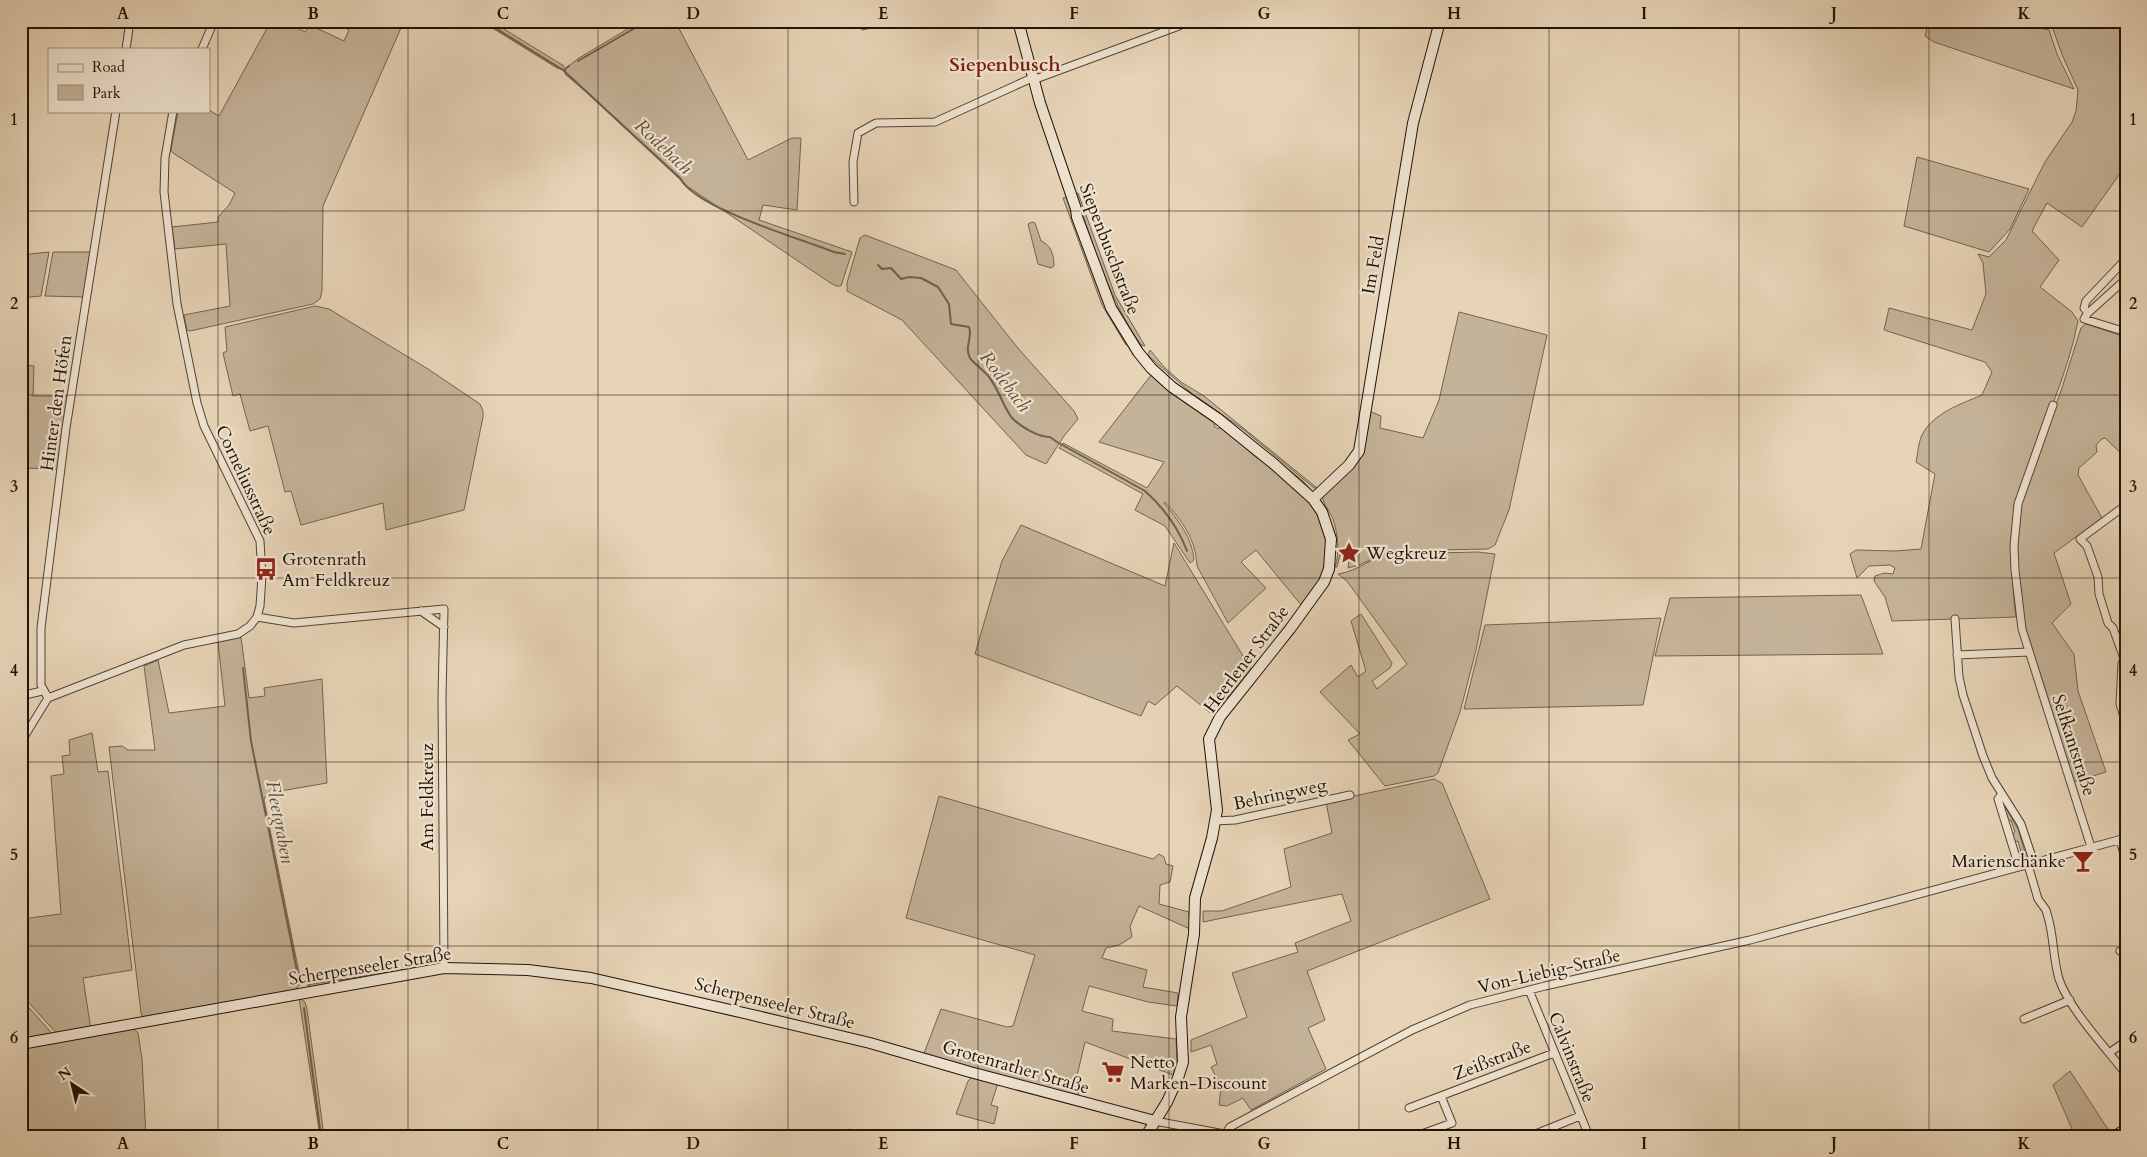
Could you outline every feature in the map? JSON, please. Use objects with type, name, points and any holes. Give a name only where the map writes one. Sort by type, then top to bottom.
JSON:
[{"type":"street","points":[[126,48],[130,21]]},
{"type":"street","points":[[202,48],[214,21]]},
{"type":"street","name":"Siepenbuschstraße","points":[[1018,21],[1033,79],[1077,217],[1107,299],[1117,319],[1138,352],[1151,368],[1172,387],[1217,418],[1274,464],[1313,499]]},
{"type":"street","name":"Im Feld","points":[[1313,499],[1349,465],[1359,451],[1413,123],[1440,21]]},
{"type":"street","points":[[854,202],[853,162],[858,133],[876,123],[935,122],[1033,79],[1179,26]]},
{"type":"street","name":"Hinter den Höfen","points":[[42,691],[40,662],[42,628],[66,428],[116,112]]},
{"type":"street","name":"Corneliusstraße","points":[[173,112],[167,140],[164,172],[177,300],[204,426],[260,541],[262,585],[260,606],[256,617]]},
{"type":"street","points":[[2086,316],[2084,308],[2086,301],[2126,259]]},
{"type":"street","points":[[2086,316],[2126,279]]},
{"type":"street","points":[[2086,316],[2126,332]]},
{"type":"street","name":"Selfkantstraße","points":[[2053,405],[2018,504],[2014,546],[2019,608],[2022,629],[2029,652],[2092,847]]},
{"type":"street","name":"Heerlener Straße","points":[[1146,1136],[1175,1088],[1183,1062],[1182,1017],[1194,934],[1195,898],[1215,821],[1216,806],[1208,746],[1212,732],[1220,717],[1316,595],[1328,573],[1331,539],[1322,512],[1313,499]]},
{"type":"street","points":[[2126,505],[2080,539],[2087,546],[2098,577],[2098,594],[2108,623],[2113,628],[2125,660],[2122,662],[2120,704],[2126,723]]},
{"type":"street","name":"Am Feldkreuz","points":[[256,617],[294,623],[444,608],[442,696],[444,968]]},
{"type":"street","points":[[421,611],[444,627]]},
{"type":"street","points":[[21,742],[48,698],[184,645],[238,634],[250,626],[256,617]]},
{"type":"street","points":[[1955,619],[1957,655],[1963,695],[1992,778],[2021,824],[2038,900],[2046,910],[2051,926],[2060,980],[2070,1000],[2126,1074]]},
{"type":"street","points":[[1957,655],[2029,652]]},
{"type":"street","points":[[21,696],[42,691],[48,698]]},
{"type":"street","points":[[2002,794],[1998,799],[2019,867]]},
{"type":"street","name":"Behringweg","points":[[1215,821],[1235,820],[1350,795]]},
{"type":"street","points":[[2123,838],[2126,862]]},
{"type":"street","name":"Von-Liebig-Straße","points":[[1155,1121],[1231,1135],[1230,1127],[1323,1076],[1432,1020],[1470,1005],[1750,940],[2123,838]]},
{"type":"street","name":"Scherpenseeler Straße","points":[[21,1044],[444,968],[528,970],[591,978],[870,1043]]},
{"type":"street","name":"Calvinstraße","points":[[1529,990],[1589,1136]]},
{"type":"street","points":[[2024,1019],[2070,1000]]},
{"type":"street","points":[[2109,1053],[2126,1040]]},
{"type":"street","name":"Grotenrather Straße","points":[[870,1043],[970,1072],[1155,1121]]},
{"type":"street","name":"Zeißstraße","points":[[1409,1108],[1554,1052]]},
{"type":"street","name":"Zeißstraße","points":[[1416,1136],[1452,1123],[1441,1096]]},
{"type":"street","points":[[1539,1136],[1538,1133],[1580,1116]]},
{"type":"street","points":[[2115,1136],[2126,1129]]},
{"type":"green space","points":[[271,21],[284,21],[305,32],[310,25],[344,41],[349,30],[330,21],[404,21],[323,206],[322,291],[320,299],[313,304],[190,331],[187,330],[184,315],[230,306],[226,244],[175,249],[172,227],[218,222],[218,217],[229,205],[235,193],[171,150],[178,112],[210,111],[219,116]]},
{"type":"green space","points":[[481,21],[491,21],[564,66],[561,69],[557,68]]},
{"type":"green space","points":[[641,21],[675,21],[748,160],[792,138],[801,138],[797,210],[763,205],[759,220],[852,252],[841,286],[836,286],[829,282],[687,186],[565,74],[566,68],[579,58]]},
{"type":"green space","points":[[853,21],[905,21],[862,30]]},
{"type":"green space","points":[[1929,21],[2007,21],[2049,30],[2057,54],[2074,89],[1934,42],[1925,36]]},
{"type":"green space","points":[[2050,21],[2126,21],[2126,165],[2082,227],[2047,203],[2032,231],[2059,260],[2040,287],[2072,312],[2078,321],[2068,360],[2034,454],[2019,508],[2013,562],[2016,617],[1892,621],[1885,597],[1874,581],[1875,576],[1884,573],[1893,574],[1895,568],[1890,565],[1869,566],[1857,578],[1850,554],[1856,550],[1895,551],[1921,549],[1935,474],[1916,462],[1922,435],[1927,427],[1940,415],[1982,395],[1992,372],[1985,362],[1884,330],[1889,308],[1972,330],[1986,294],[1983,263],[1978,254],[1989,257],[2006,240],[2045,162],[2072,122],[2076,111],[2078,90]]},
{"type":"green space","points":[[1917,157],[2029,189],[2010,229],[1989,252],[1904,226]]},
{"type":"green space","points":[[1078,193],[1115,295],[1145,346],[1141,345],[1130,328],[1111,291],[1076,194]]},
{"type":"green space","points":[[1069,197],[1128,343],[1126,345],[1102,305],[1063,198]]},
{"type":"green space","points":[[1035,223],[1041,241],[1051,251],[1054,266],[1051,268],[1038,264],[1028,224]]},
{"type":"green space","points":[[865,235],[956,270],[1017,347],[1074,411],[1078,419],[1064,436],[1046,464],[1026,455],[902,320],[847,291],[847,283],[860,238]]},
{"type":"green space","points":[[49,252],[41,296],[21,298],[21,255]]},
{"type":"green space","points":[[53,252],[92,252],[85,297],[45,296]]},
{"type":"green space","points":[[315,306],[329,309],[428,369],[480,404],[483,417],[464,510],[386,530],[383,503],[301,525],[291,491],[285,492],[268,426],[250,431],[240,394],[233,396],[223,353],[227,351],[225,327]]},
{"type":"green space","points":[[1459,312],[1547,335],[1509,510],[1495,545],[1488,549],[1390,551],[1348,568],[1349,561],[1347,557],[1340,555],[1337,567],[1335,567],[1338,555],[1337,537],[1333,519],[1323,501],[1323,494],[1354,465],[1369,411],[1381,416],[1380,428],[1423,438],[1439,400]]},
{"type":"green space","points":[[2086,324],[2126,337],[2126,458],[2105,438],[2096,445],[2097,452],[2079,468],[2078,475],[2102,518],[2054,553],[2071,604],[2052,623],[2074,654],[2078,691],[2106,772],[2073,782],[2025,626],[2015,551],[2019,503],[2061,391],[2081,328]]},
{"type":"green space","points":[[1150,350],[1165,368],[1181,382],[1204,396],[1317,488],[1314,488],[1244,430],[1197,397],[1302,480],[1311,491],[1172,384],[1161,371],[1177,385],[1195,396],[1148,355]]},
{"type":"green space","points":[[21,365],[34,366],[33,396],[68,396],[57,469],[21,468]]},
{"type":"green space","points":[[1152,374],[1215,423],[1214,426],[1218,429],[1221,427],[1257,458],[1263,460],[1307,499],[1321,517],[1327,540],[1325,572],[1302,606],[1256,550],[1241,562],[1266,588],[1228,623],[1197,566],[1194,547],[1187,531],[1165,502],[1187,536],[1194,560],[1190,563],[1165,526],[1135,510],[1143,494],[1059,448],[1063,443],[1147,488],[1164,462],[1099,442]]},
{"type":"green space","points":[[1021,525],[1165,586],[1174,543],[1251,669],[1213,715],[1177,686],[1155,705],[1148,701],[1141,716],[975,654],[1002,561]]},
{"type":"green space","points":[[1478,552],[1495,554],[1476,650],[1460,712],[1438,773],[1434,776],[1385,786],[1348,740],[1360,734],[1320,692],[1351,665],[1358,677],[1366,671],[1351,621],[1361,614],[1392,663],[1390,668],[1372,681],[1377,689],[1407,664],[1347,581],[1338,574],[1390,554]]},
{"type":"green space","points":[[1861,595],[1883,654],[1655,656],[1670,598]]},
{"type":"green space","points":[[1661,618],[1643,705],[1464,709],[1485,625]]},
{"type":"green space","points":[[241,637],[249,698],[265,696],[264,688],[322,679],[327,783],[269,793],[264,800],[301,982],[295,991],[144,1020],[141,1013],[109,747],[122,746],[128,750],[155,750],[144,666],[158,660],[169,713],[225,706],[218,642]]},
{"type":"green space","points":[[92,733],[98,772],[108,771],[132,970],[83,978],[91,1030],[59,1036],[21,994],[21,919],[61,914],[51,776],[64,774],[62,756],[70,755],[69,740]]},
{"type":"green space","points":[[1434,779],[1442,783],[1490,899],[1307,971],[1325,1020],[1308,1028],[1326,1069],[1251,1110],[1243,1098],[1227,1106],[1219,1105],[1221,1087],[1211,1067],[1217,1064],[1211,1045],[1191,1052],[1191,1040],[1247,1017],[1232,973],[1298,952],[1295,943],[1351,921],[1342,894],[1203,922],[1203,911],[1222,911],[1291,887],[1284,849],[1332,833],[1326,802]]},
{"type":"green space","points":[[939,796],[1153,859],[1159,854],[1164,857],[1166,864],[1173,866],[1170,882],[1160,885],[1159,904],[1189,912],[1190,929],[1139,906],[1130,926],[1132,937],[1119,945],[1106,948],[1102,958],[1147,970],[1143,987],[1178,993],[1177,1006],[1148,1002],[1089,986],[1082,1011],[1113,1019],[1112,1031],[1176,1039],[1177,1062],[1173,1075],[1085,1042],[1076,1080],[1082,1081],[1077,1098],[923,1056],[941,1009],[1007,1027],[1013,1026],[1035,955],[906,918]]},
{"type":"green space","points":[[2004,805],[2018,829],[2027,859],[2020,861],[2018,858],[2021,852],[2018,841],[2013,843],[2011,836],[2015,832],[2011,820],[2007,823],[2002,808]]},
{"type":"green space","points":[[439,964],[315,988],[307,985]]},
{"type":"green space","points":[[299,998],[305,1002],[307,1009],[324,1136],[320,1136]]},
{"type":"green space","points":[[21,999],[49,1030],[52,1034],[21,1042]]},
{"type":"green space","points":[[133,1028],[138,1033],[142,1059],[146,1136],[21,1136],[21,1049]]},
{"type":"green space","points":[[2070,1071],[2111,1134],[2108,1136],[2075,1136],[2053,1085]]},
{"type":"green space","points":[[972,1077],[998,1083],[991,1105],[998,1107],[994,1124],[956,1114],[968,1081]]},
{"type":"green space","points":[[849,1129],[878,1136],[847,1136]]},
{"type":"waterway","name":"Rodebach","points":[[484,21],[563,70],[680,178],[690,190],[706,201],[774,231],[845,254]]},
{"type":"waterway","points":[[578,61],[647,21]]},
{"type":"waterway","name":"Rodebach","points":[[563,70],[569,66]]},
{"type":"waterway","name":"Rodebach","points":[[878,265],[882,269],[891,268],[901,279],[909,277],[921,278],[938,287],[949,304],[951,324],[969,327],[968,354],[992,382],[1012,418],[1030,431],[1050,437],[1145,491],[1170,518],[1187,551]]},
{"type":"waterway","name":"Fleetgraben","points":[[243,668],[251,741],[299,981]]},
{"type":"waterway","name":"Fleetgraben","points":[[304,1008],[321,1136]]},
{"type":"place","name":"Wegkreuz","points":[[1349,553]]},
{"type":"place","name":"Grotenrath Am Feldkreuz","points":[[266,569]]},
{"type":"place","name":"Marienschänke","points":[[2083,861]]},
{"type":"place","name":"Netto Marken-Discount","points":[[1113,1072]]},
{"type":"district","name":"Siepenbusch","points":[[1005,64]]}]
